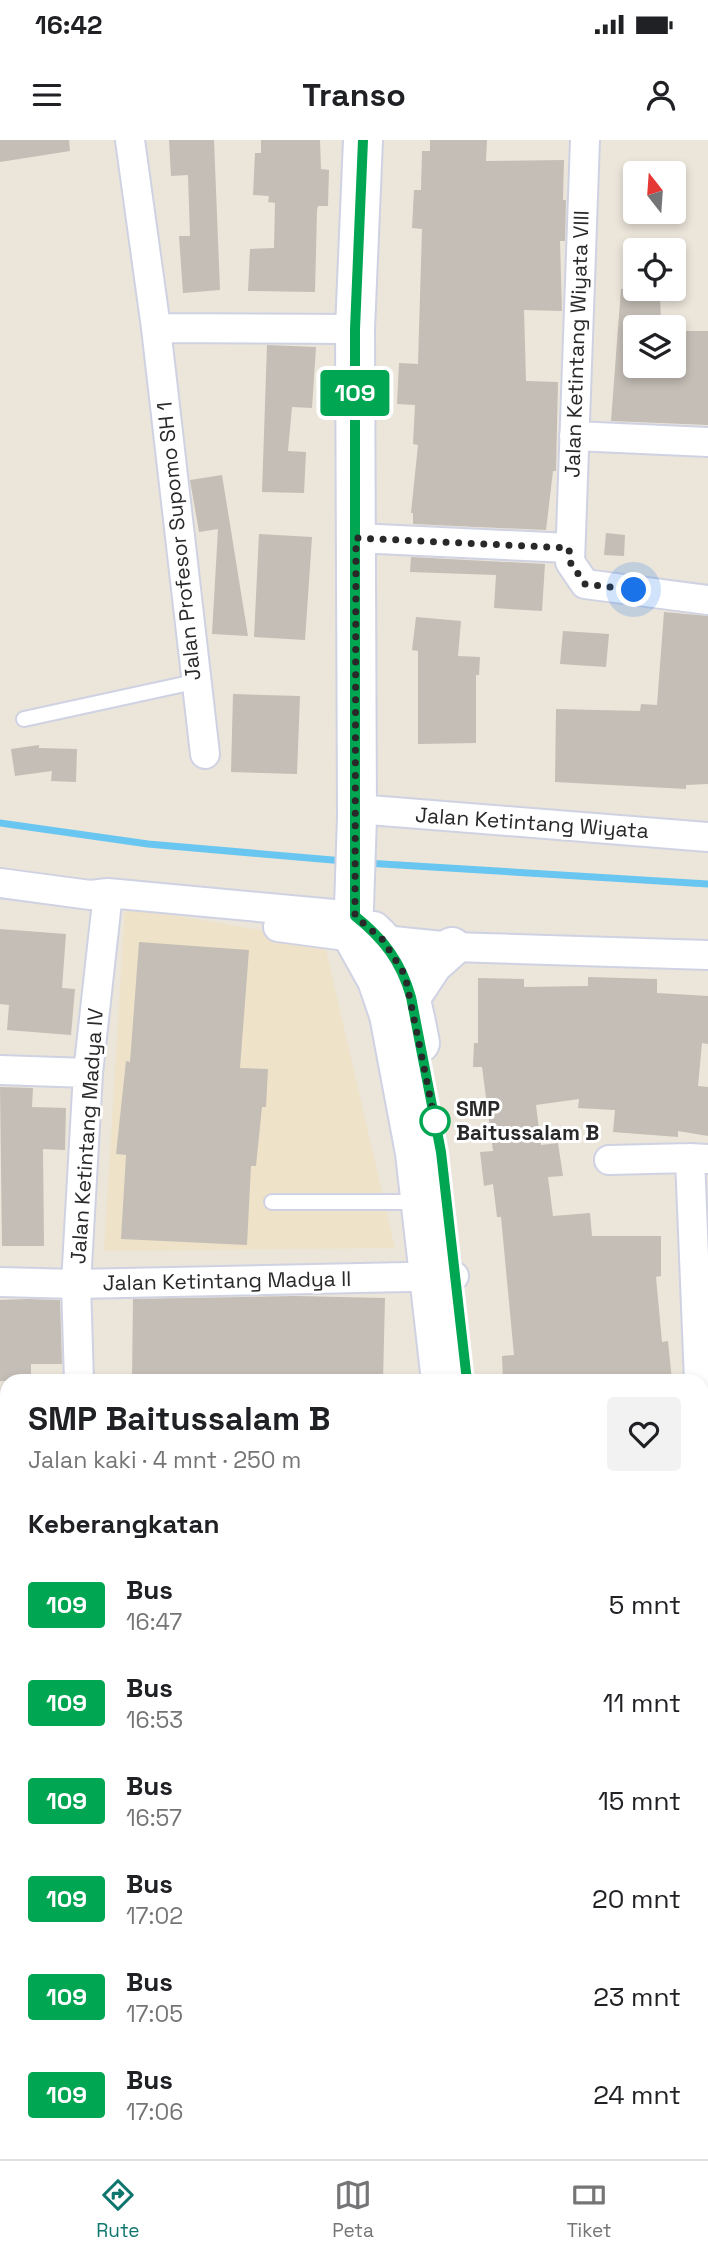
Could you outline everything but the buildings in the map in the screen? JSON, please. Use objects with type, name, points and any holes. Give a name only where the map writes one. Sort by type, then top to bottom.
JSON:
[{"type":"street","name":"Jalan Profesor Supomo SH 1","points":[[130,140],[156,328],[194,681],[205,754]]},
{"type":"street","points":[[363,140],[355,329],[357,813],[362,927],[389,1015],[422,1202],[465,1374]]},
{"type":"street","name":"Jalan Ketintang Wiyata VIII","points":[[585,140],[570,562],[585,584],[708,600]]},
{"type":"street","points":[[156,328],[355,329]]},
{"type":"street","points":[[574,436],[708,442]]},
{"type":"street","points":[[356,538],[569,548]]},
{"type":"street","name":"Jalan Ketintang Wiyata","points":[[357,813],[708,837]]},
{"type":"street","points":[[0,883],[362,927],[452,947],[708,955]]},
{"type":"street","name":"Jalan Ketintang Madya IV","points":[[79,1374],[76,1284],[88,1073],[102,897]]},
{"type":"street","points":[[362,927],[405,975],[441,1152],[441,1374]]},
{"type":"street","points":[[411,997],[433,964],[452,947]]},
{"type":"street","points":[[0,1070],[88,1073]]},
{"type":"street","points":[[609,1160],[699,1159],[702,1374]]},
{"type":"street","name":"Jalan Ketintang Madya II","points":[[0,1282],[76,1284],[441,1277]]},
{"type":"lane","points":[[24,719],[194,681]]},
{"type":"lane","points":[[272,1202],[422,1202]]},
{"type":"shaded area","points":[[125,907],[324,941],[395,1248],[104,1251]]},
{"type":"waterway","points":[[0,823],[148,844],[344,861]]},
{"type":"waterway","points":[[366,863],[708,884]]},
{"type":"bus line","name":"109","points":[[363,140],[355,329],[355,916],[383,940],[396,958],[405,975],[411,997],[441,1152],[466,1374]]},
{"type":"place","name":"SMP Baitussalam B","points":[[435,1121]]},
{"type":"route","points":[[435,1121],[436,1126],[405,975],[383,940],[355,916],[356,538],[569,548],[570,562],[576,575],[585,584],[634,590]]}]
